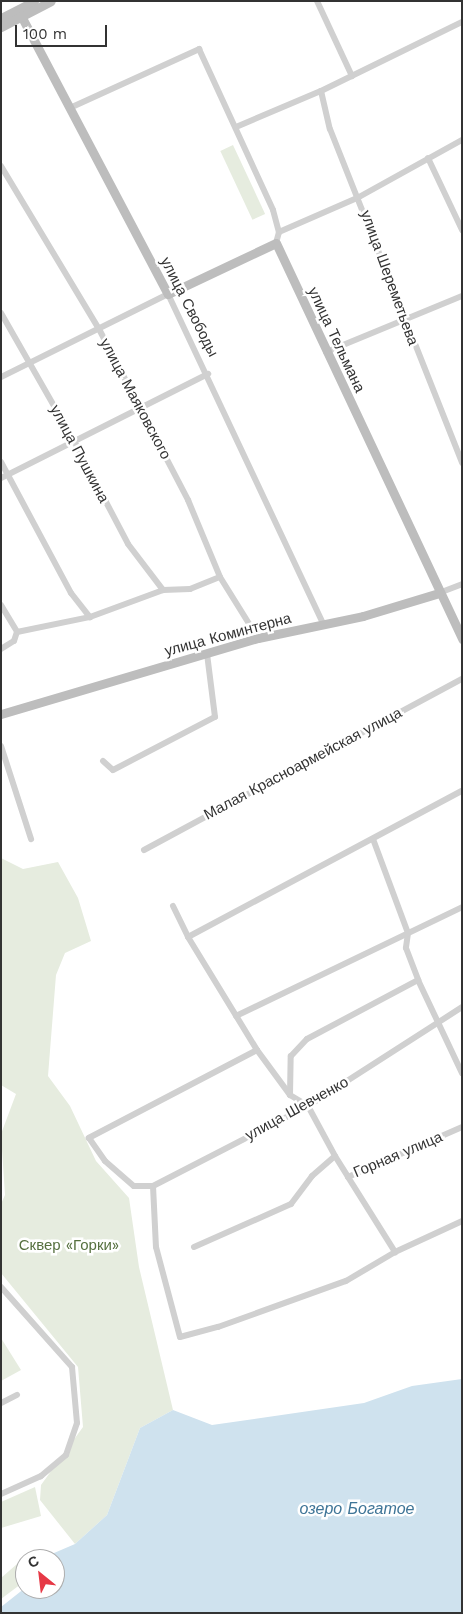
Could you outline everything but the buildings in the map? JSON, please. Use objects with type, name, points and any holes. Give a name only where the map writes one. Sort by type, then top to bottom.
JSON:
[{"type":"street","points":[[1,27],[34,1]]},
{"type":"street","points":[[1,18],[51,1]]},
{"type":"street","points":[[317,1],[352,76]]},
{"type":"street","name":"улица Свободы","points":[[20,13],[72,107],[208,374],[323,624]]},
{"type":"street","points":[[236,127],[321,91],[462,22]]},
{"type":"street","points":[[1,377],[276,242],[278,232],[273,210],[236,127],[198,49],[72,107]]},
{"type":"street","name":"улица Шереметьева","points":[[321,91],[330,129],[359,197],[404,322],[462,463]]},
{"type":"street","points":[[278,232],[359,197],[462,140]]},
{"type":"street","points":[[428,158],[462,230]]},
{"type":"street","name":"улица Маяковского","points":[[1,166],[99,330],[188,500],[220,576],[258,638]]},
{"type":"street","name":"улица Тельмана","points":[[276,242],[462,639]]},
{"type":"street","points":[[326,352],[404,322],[462,296]]},
{"type":"street","name":"улица Пушкина","points":[[1,313],[74,441],[128,544],[163,590]]},
{"type":"street","points":[[1,478],[208,374]]},
{"type":"street","points":[[1,462],[71,593],[90,617]]},
{"type":"street","points":[[17,632],[90,617],[163,590],[190,589],[220,576]]},
{"type":"street","name":"улица Коминтерна","points":[[1,714],[258,638],[323,624],[439,593],[462,584]]},
{"type":"street","points":[[1,605],[17,632],[14,641],[1,649]]},
{"type":"street","points":[[103,762],[113,770],[215,717],[207,654]]},
{"type":"street","name":"Малая Красноармейская улица","points":[[144,850],[462,679]]},
{"type":"street","points":[[1,746],[31,839]]},
{"type":"street","points":[[188,937],[462,792]]},
{"type":"street","points":[[374,840],[408,933],[406,948],[418,980],[438,1026],[462,1073]]},
{"type":"street","points":[[173,906],[188,937],[257,1050],[290,1095],[308,1106],[335,1156]]},
{"type":"street","points":[[236,1016],[462,907]]},
{"type":"street","points":[[290,1095],[291,1056],[307,1039],[418,980]]},
{"type":"street","name":"улица Шевченко","points":[[153,1186],[308,1106],[438,1026],[462,1008]]},
{"type":"street","points":[[257,1050],[89,1138],[105,1161],[134,1186],[153,1186],[156,1247],[180,1337],[218,1327],[346,1281],[395,1252],[462,1221]]},
{"type":"street","name":"Горная улица","points":[[194,1247],[291,1204],[312,1176],[335,1156],[348,1177],[462,1127]]},
{"type":"street","points":[[348,1177],[395,1252]]},
{"type":"street","points":[[1,1287],[72,1367],[77,1423],[66,1455],[41,1476],[1,1494]]},
{"type":"street","points":[[1,1403],[17,1395]]},
{"type":"green space","points":[[233,145],[265,214],[252,220],[220,151]]},
{"type":"green space","name":"Сквер «Горки»","points":[[1,858],[23,869],[58,862],[78,898],[91,941],[65,953],[56,975],[48,1076],[70,1106],[96,1161],[129,1198],[139,1267],[173,1410],[140,1428],[107,1515],[75,1544],[40,1500],[41,1485],[83,1427],[78,1367],[1,1273],[1,1204],[5,1195],[1,1134],[16,1094],[1,1085]]},
{"type":"green space","points":[[1,1338],[21,1370],[1,1381]]},
{"type":"green space","points":[[35,1487],[41,1516],[1,1528],[1,1502]]},
{"type":"green space","points":[[15,1566],[15,1588],[1,1599],[1,1578]]},
{"type":"water","name":"озеро Богатое","points":[[462,1379],[462,1613],[1,1613],[1,1607],[15,1596],[15,1599],[65,1599],[65,1549],[63,1549],[75,1544],[107,1515],[140,1428],[173,1410],[212,1425],[364,1403],[412,1386]]}]
